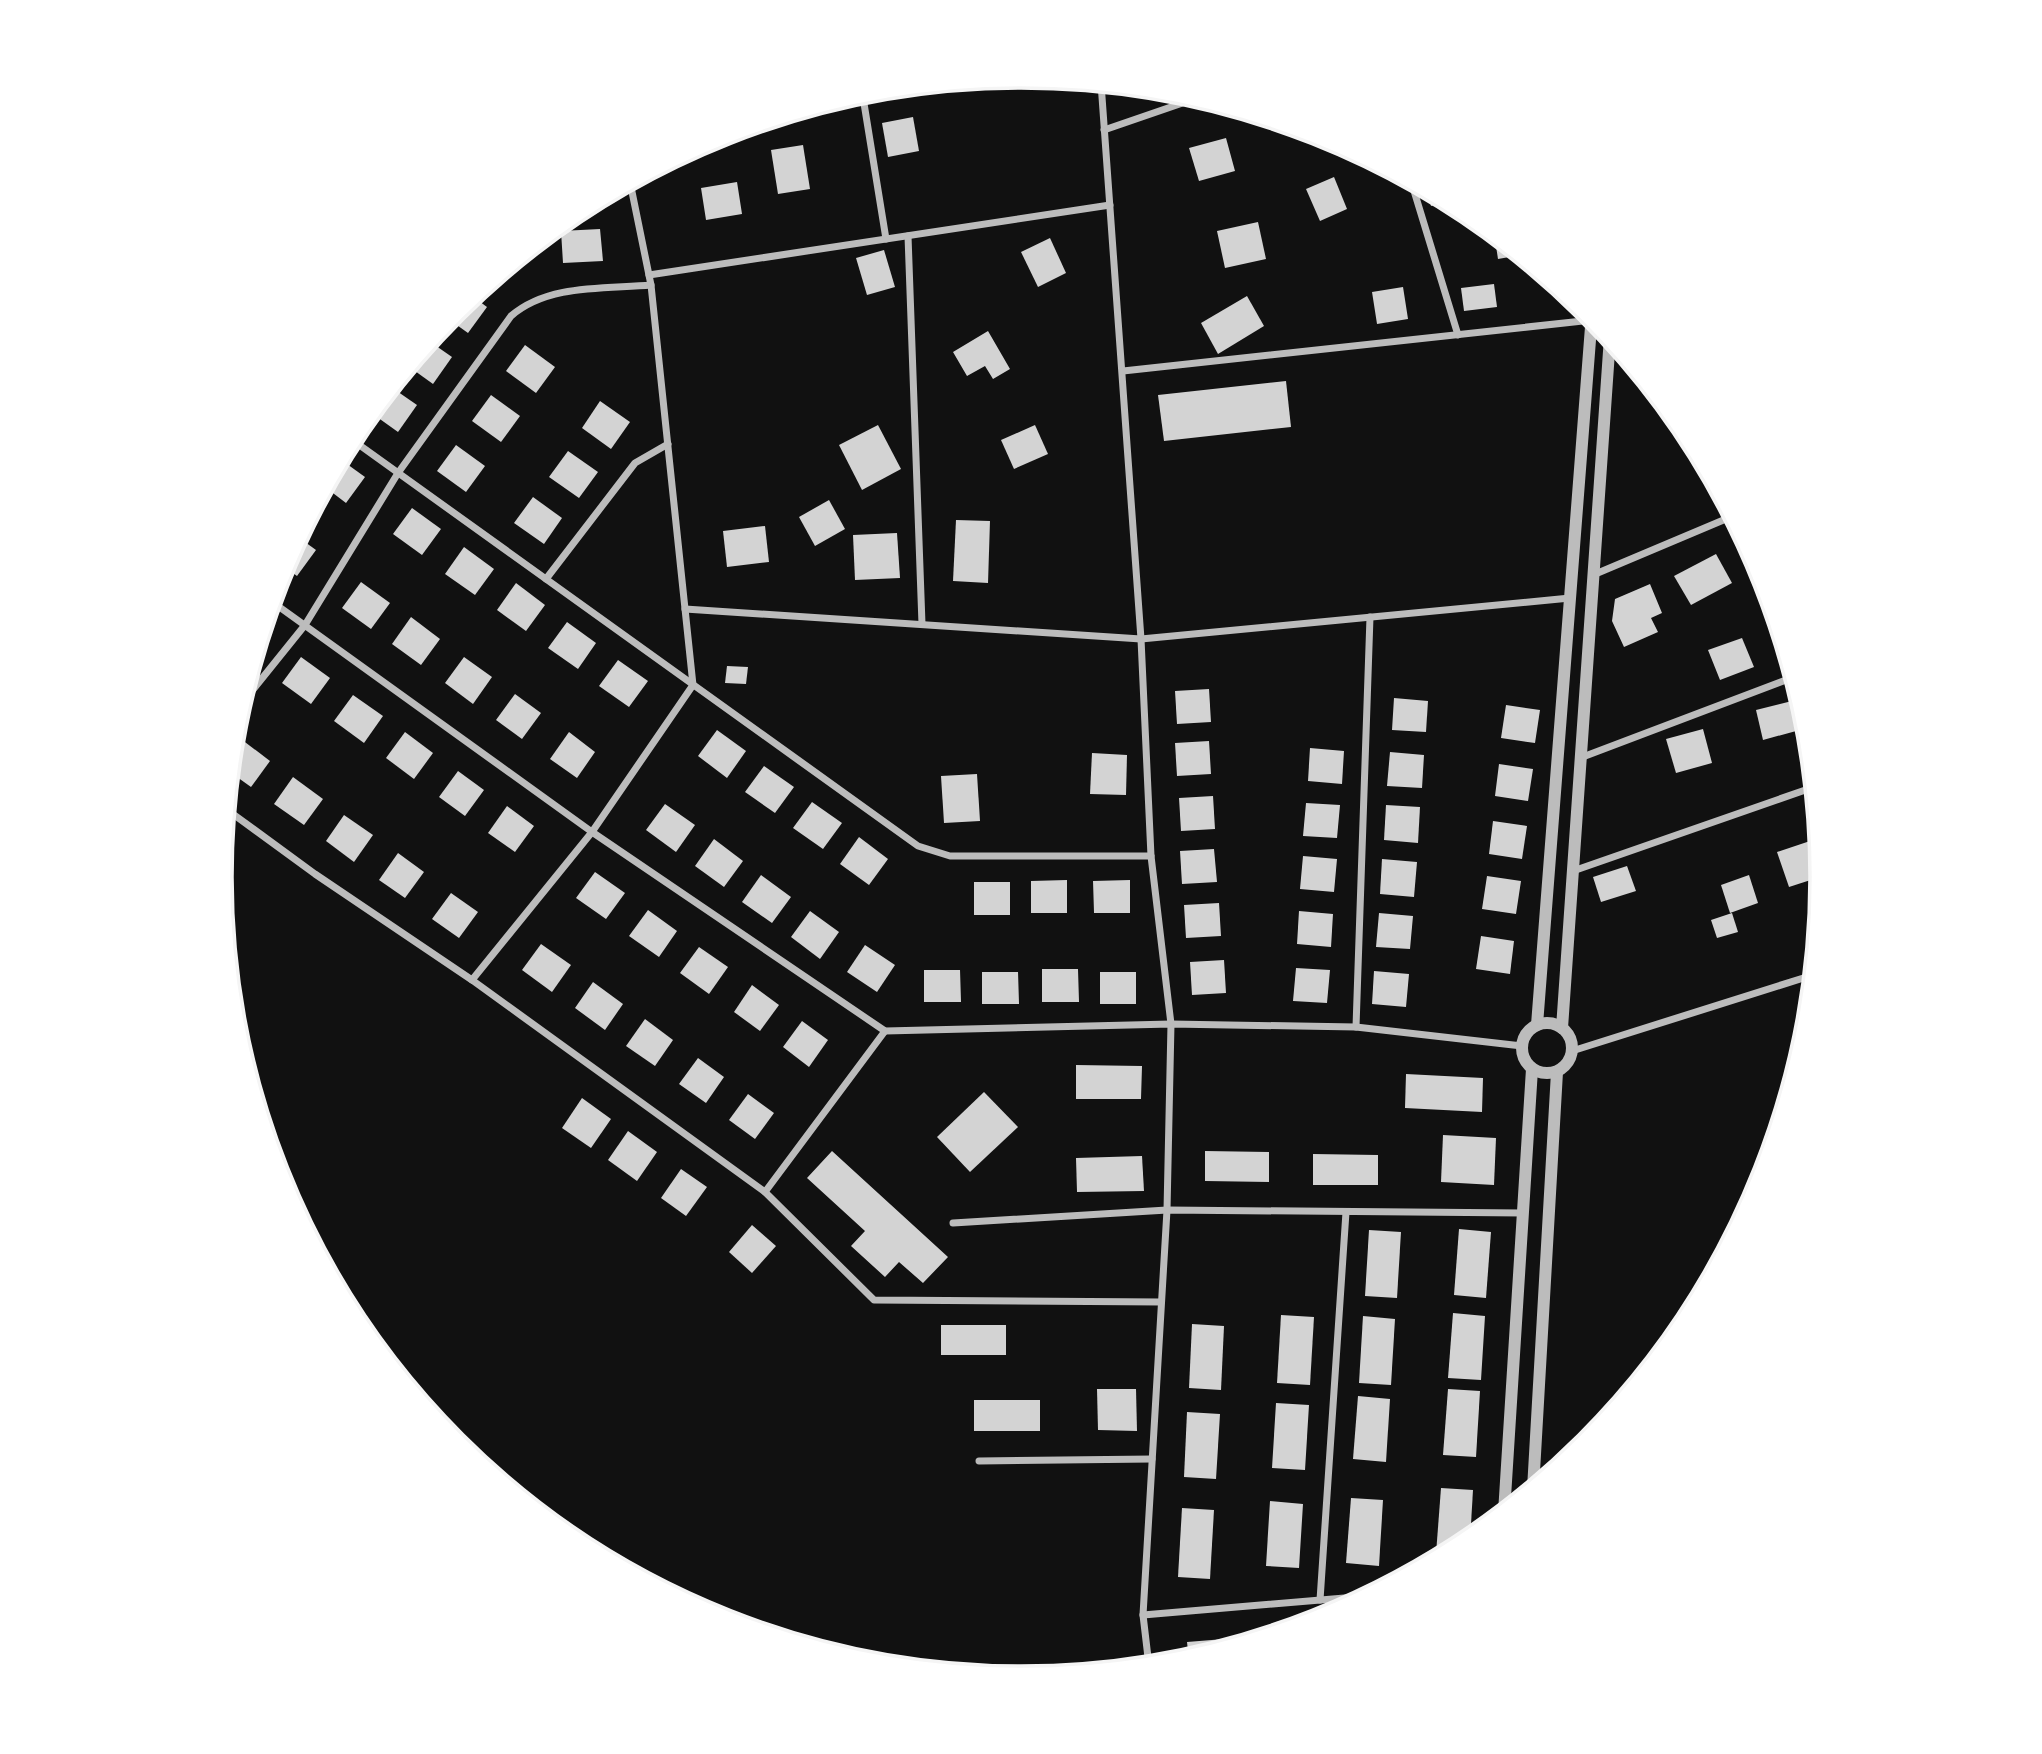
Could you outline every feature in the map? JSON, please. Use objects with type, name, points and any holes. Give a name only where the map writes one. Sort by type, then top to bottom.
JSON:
[{"type":"street","points":[[1102,92],[1141,639],[1151,856],[1171,1024],[1167,1210],[1143,1615],[1148,1656]]},
{"type":"street","points":[[864,104],[886,239]]},
{"type":"street","points":[[1104,130],[1179,104]]},
{"type":"street","points":[[472,980],[592,832],[693,685],[651,285],[631,190]]},
{"type":"street","points":[[1413,192],[1458,335]]},
{"type":"street","points":[[649,275],[1110,205]]},
{"type":"street","points":[[908,236],[922,624]]},
{"type":"street","points":[[255,687],[305,625],[398,473],[511,316],[541,296],[554,293],[651,285]]},
{"type":"street","points":[[1123,372],[1580,320]]},
{"type":"street","points":[[1537,1025],[1592,332]]},
{"type":"street","points":[[1562,1028],[1609,350]]},
{"type":"street","points":[[546,579],[635,463],[668,444]]},
{"type":"street","points":[[360,446],[907,839],[929,851],[950,856],[1151,856]]},
{"type":"street","points":[[1592,575],[1725,520]]},
{"type":"street","points":[[685,609],[1141,639],[1570,598]]},
{"type":"street","points":[[279,607],[592,832],[885,1031],[1171,1024],[1356,1027],[1522,1045]]},
{"type":"street","points":[[1356,1027],[1370,617]]},
{"type":"street","points":[[1579,759],[1786,680]]},
{"type":"street","points":[[1572,872],[1806,790]]},
{"type":"street","points":[[234,815],[315,874],[472,980],[765,1192],[874,1300],[1161,1302]]},
{"type":"street","points":[[1572,1051],[1804,978]]},
{"type":"street","points":[[1505,1501],[1532,1069],[1522,1054],[1522,1045],[1524,1037],[1537,1025],[1554,1024],[1562,1028],[1572,1042],[1572,1051],[1565,1066],[1558,1072],[1549,1074],[1532,1069]]},
{"type":"street","points":[[765,1192],[885,1031]]},
{"type":"street","points":[[1534,1478],[1558,1072]]},
{"type":"street","points":[[953,1223],[1167,1210],[1523,1213]]},
{"type":"street","points":[[1320,1600],[1346,1212]]},
{"type":"street","points":[[979,1461],[1152,1459]]},
{"type":"street","points":[[1143,1615],[1340,1598]]},
{"type":"building","points":[[913,117],[919,151],[888,157],[882,123]]},
{"type":"building","points":[[1226,138],[1235,171],[1199,181],[1189,148]]},
{"type":"building","points":[[803,145],[810,189],[778,194],[771,150]]},
{"type":"building","points":[[1334,177],[1347,209],[1320,221],[1306,189]]},
{"type":"building","points":[[737,182],[742,214],[706,220],[701,188]]},
{"type":"building","points":[[1258,222],[1266,259],[1225,268],[1217,231]]},
{"type":"building","points":[[600,229],[603,261],[563,263],[561,236],[569,231]]},
{"type":"building","points":[[1050,238],[1066,273],[1038,287],[1021,252]]},
{"type":"building","points":[[1496,247],[1510,257],[1498,259]]},
{"type":"building","points":[[884,250],[895,287],[867,295],[856,258]]},
{"type":"building","points":[[1494,284],[1497,307],[1464,311],[1461,288]]},
{"type":"building","points":[[1403,287],[1408,319],[1377,324],[1372,292]]},
{"type":"building","points":[[1247,296],[1264,326],[1218,354],[1201,323]]},
{"type":"building","points":[[480,302],[487,307],[468,333],[457,325]]},
{"type":"building","points":[[988,331],[1010,369],[993,379],[985,366],[967,376],[953,352]]},
{"type":"building","points":[[525,345],[555,367],[536,393],[506,371]]},
{"type":"building","points":[[437,346],[452,357],[433,384],[415,371]]},
{"type":"building","points":[[1286,381],[1291,427],[1164,441],[1158,395]]},
{"type":"building","points":[[398,392],[417,405],[398,432],[379,418]]},
{"type":"building","points":[[491,395],[520,416],[501,442],[472,421]]},
{"type":"building","points":[[600,401],[630,422],[611,449],[582,428]]},
{"type":"building","points":[[878,425],[901,469],[862,490],[839,445]]},
{"type":"building","points":[[1035,425],[1048,454],[1014,469],[1001,440]]},
{"type":"building","points":[[456,445],[485,466],[466,492],[437,471]]},
{"type":"building","points":[[568,451],[598,472],[579,498],[549,477]]},
{"type":"building","points":[[348,465],[365,477],[346,503],[332,492]]},
{"type":"building","points":[[533,497],[562,518],[544,544],[514,523]]},
{"type":"building","points":[[829,500],[845,529],[815,546],[799,517]]},
{"type":"building","points":[[412,508],[441,529],[422,555],[393,534]]},
{"type":"building","points":[[956,520],[990,521],[988,583],[953,581]]},
{"type":"building","points":[[765,526],[769,562],[727,567],[723,531]]},
{"type":"building","points":[[897,533],[900,578],[855,580],[853,535]]},
{"type":"building","points":[[306,543],[316,550],[297,576],[293,573]]},
{"type":"building","points":[[464,547],[494,569],[475,595],[445,574]]},
{"type":"building","points":[[1716,554],[1732,583],[1691,605],[1674,576]]},
{"type":"building","points":[[361,582],[390,603],[371,629],[342,608]]},
{"type":"building","points":[[516,583],[545,605],[526,631],[497,610]]},
{"type":"building","points":[[1650,584],[1662,613],[1651,618],[1658,632],[1624,647],[1612,621],[1615,599]]},
{"type":"building","points":[[411,617],[440,639],[421,665],[392,644]]},
{"type":"building","points":[[567,622],[596,643],[578,669],[548,648]]},
{"type":"building","points":[[1742,638],[1754,667],[1720,680],[1708,650]]},
{"type":"building","points":[[301,657],[330,678],[311,704],[282,683]]},
{"type":"building","points":[[464,657],[492,677],[473,704],[445,683]]},
{"type":"building","points":[[618,660],[648,681],[629,707],[599,686]]},
{"type":"building","points":[[727,666],[748,667],[746,684],[725,683]]},
{"type":"building","points":[[1209,689],[1211,722],[1177,724],[1175,691]]},
{"type":"building","points":[[515,694],[541,713],[522,739],[496,720]]},
{"type":"building","points":[[353,695],[383,716],[364,743],[334,721]]},
{"type":"building","points":[[1394,698],[1428,701],[1426,732],[1392,730]]},
{"type":"building","points":[[1790,701],[1796,731],[1763,740],[1756,710]]},
{"type":"building","points":[[1506,705],[1540,710],[1535,743],[1501,738]]},
{"type":"building","points":[[1703,729],[1712,763],[1676,773],[1666,739]]},
{"type":"building","points":[[717,730],[746,751],[727,778],[698,756]]},
{"type":"building","points":[[405,732],[433,753],[414,779],[386,758]]},
{"type":"building","points":[[569,732],[595,752],[577,778],[550,759]]},
{"type":"building","points":[[244,741],[270,761],[251,787],[238,777]]},
{"type":"building","points":[[1209,741],[1211,774],[1177,776],[1175,743]]},
{"type":"building","points":[[1310,748],[1344,751],[1342,784],[1308,781]]},
{"type":"building","points":[[1390,752],[1424,755],[1422,788],[1387,786]]},
{"type":"building","points":[[1092,753],[1127,755],[1126,795],[1090,794]]},
{"type":"building","points":[[1499,764],[1533,769],[1528,801],[1495,796]]},
{"type":"building","points":[[764,766],[794,787],[775,813],[745,792]]},
{"type":"building","points":[[458,771],[484,790],[465,816],[439,797]]},
{"type":"building","points":[[977,774],[980,821],[944,823],[941,776]]},
{"type":"building","points":[[293,777],[323,799],[304,825],[274,804]]},
{"type":"building","points":[[1213,796],[1215,829],[1181,831],[1179,798]]},
{"type":"building","points":[[812,802],[842,823],[823,849],[793,828]]},
{"type":"building","points":[[1306,803],[1340,805],[1337,838],[1303,836]]},
{"type":"building","points":[[665,804],[695,825],[676,852],[646,830]]},
{"type":"building","points":[[1386,805],[1420,807],[1418,843],[1384,840]]},
{"type":"building","points":[[507,806],[534,826],[515,852],[488,833]]},
{"type":"building","points":[[344,815],[373,835],[354,862],[326,841]]},
{"type":"building","points":[[1493,821],[1527,826],[1522,859],[1489,854]]},
{"type":"building","points":[[859,837],[888,859],[869,885],[840,864]]},
{"type":"building","points":[[714,839],[743,861],[724,887],[695,866]]},
{"type":"building","points":[[1810,841],[1811,880],[1789,887],[1777,852]]},
{"type":"building","points":[[1214,849],[1217,882],[1182,884],[1180,851]]},
{"type":"building","points":[[398,853],[424,872],[405,898],[379,880]]},
{"type":"building","points":[[1303,856],[1337,859],[1334,892],[1300,889]]},
{"type":"building","points":[[1382,859],[1417,862],[1414,897],[1380,894]]},
{"type":"building","points":[[1627,866],[1636,891],[1601,902],[1593,877]]},
{"type":"building","points":[[595,872],[625,893],[606,919],[576,898]]},
{"type":"building","points":[[761,875],[791,897],[772,923],[742,902]]},
{"type":"building","points":[[1749,875],[1758,903],[1730,913],[1721,885]]},
{"type":"building","points":[[1487,876],[1521,881],[1516,914],[1482,909]]},
{"type":"building","points":[[1067,880],[1067,913],[1031,913],[1031,881]]},
{"type":"building","points":[[1130,880],[1130,913],[1094,913],[1093,881]]},
{"type":"building","points":[[974,882],[1010,882],[1010,915],[974,915]]},
{"type":"building","points":[[451,893],[478,912],[459,938],[432,919]]},
{"type":"building","points":[[1219,903],[1221,936],[1186,938],[1184,905]]},
{"type":"building","points":[[648,910],[677,931],[659,957],[629,936]]},
{"type":"building","points":[[810,911],[839,932],[820,959],[791,937]]},
{"type":"building","points":[[1299,911],[1333,914],[1331,947],[1297,944]]},
{"type":"building","points":[[1379,913],[1413,916],[1410,949],[1376,947]]},
{"type":"building","points":[[1732,913],[1738,932],[1717,938],[1711,920]]},
{"type":"building","points":[[1481,936],[1514,941],[1510,974],[1476,969]]},
{"type":"building","points":[[541,944],[571,965],[552,992],[522,970]]},
{"type":"building","points":[[865,945],[895,965],[877,992],[847,972]]},
{"type":"building","points":[[699,947],[728,967],[709,994],[680,973]]},
{"type":"building","points":[[1224,960],[1226,993],[1192,995],[1190,962]]},
{"type":"building","points":[[1296,968],[1330,970],[1327,1003],[1293,1001]]},
{"type":"building","points":[[1042,969],[1078,969],[1079,1002],[1042,1002]]},
{"type":"building","points":[[924,970],[960,970],[961,1002],[924,1002]]},
{"type":"building","points":[[1374,971],[1409,974],[1406,1007],[1372,1004]]},
{"type":"building","points":[[982,972],[1018,972],[1019,1004],[982,1004]]},
{"type":"building","points":[[1100,972],[1136,972],[1136,1004],[1100,1004]]},
{"type":"building","points":[[593,982],[623,1004],[605,1030],[575,1008]]},
{"type":"building","points":[[752,985],[779,1005],[760,1031],[734,1012]]},
{"type":"building","points":[[645,1019],[673,1040],[655,1066],[626,1046]]},
{"type":"building","points":[[802,1021],[828,1040],[809,1067],[783,1047]]},
{"type":"building","points":[[698,1058],[724,1077],[706,1103],[679,1084]]},
{"type":"building","points":[[1076,1065],[1142,1066],[1141,1099],[1076,1099]]},
{"type":"building","points":[[1406,1074],[1483,1078],[1482,1112],[1405,1108]]},
{"type":"building","points":[[984,1092],[1018,1127],[970,1172],[937,1137]]},
{"type":"building","points":[[748,1094],[774,1113],[755,1139],[729,1120]]},
{"type":"building","points":[[582,1098],[611,1119],[591,1148],[562,1128]]},
{"type":"building","points":[[628,1131],[657,1152],[637,1181],[608,1160]]},
{"type":"building","points":[[1443,1135],[1496,1138],[1494,1185],[1441,1182]]},
{"type":"building","points":[[832,1151],[948,1257],[923,1283],[899,1262],[885,1277],[851,1246],[865,1231],[807,1178]]},
{"type":"building","points":[[1205,1151],[1269,1152],[1269,1182],[1205,1181]]},
{"type":"building","points":[[1313,1154],[1378,1155],[1378,1185],[1313,1185]]},
{"type":"building","points":[[1142,1156],[1144,1191],[1077,1192],[1076,1158]]},
{"type":"building","points":[[681,1169],[707,1187],[686,1216],[661,1198]]},
{"type":"building","points":[[752,1225],[776,1246],[752,1273],[729,1252]]},
{"type":"building","points":[[1459,1229],[1491,1232],[1486,1298],[1454,1295]]},
{"type":"building","points":[[1369,1230],[1401,1232],[1397,1298],[1365,1296]]},
{"type":"building","points":[[1453,1313],[1485,1316],[1481,1380],[1448,1378]]},
{"type":"building","points":[[1281,1315],[1314,1317],[1310,1385],[1277,1383]]},
{"type":"building","points":[[1363,1316],[1395,1319],[1391,1385],[1359,1383]]},
{"type":"building","points":[[1192,1324],[1224,1326],[1221,1390],[1189,1388]]},
{"type":"building","points":[[941,1325],[1006,1325],[1006,1355],[941,1355]]},
{"type":"building","points":[[1097,1389],[1136,1389],[1137,1431],[1098,1430]]},
{"type":"building","points":[[1448,1389],[1480,1391],[1476,1457],[1443,1455]]},
{"type":"building","points":[[1358,1396],[1390,1399],[1386,1462],[1353,1459]]},
{"type":"building","points":[[974,1400],[1040,1400],[1040,1431],[974,1431]]},
{"type":"building","points":[[1276,1403],[1309,1405],[1305,1470],[1272,1468]]},
{"type":"building","points":[[1187,1412],[1220,1414],[1216,1479],[1184,1477]]},
{"type":"building","points":[[1441,1488],[1473,1490],[1471,1525],[1436,1548]]},
{"type":"building","points":[[1351,1498],[1383,1500],[1379,1566],[1346,1563]]},
{"type":"building","points":[[1270,1501],[1303,1504],[1299,1568],[1266,1566]]},
{"type":"building","points":[[1182,1508],[1214,1510],[1210,1579],[1178,1577]]},
{"type":"building","points":[[1224,1639],[1224,1640],[1188,1648],[1187,1642]]}]
